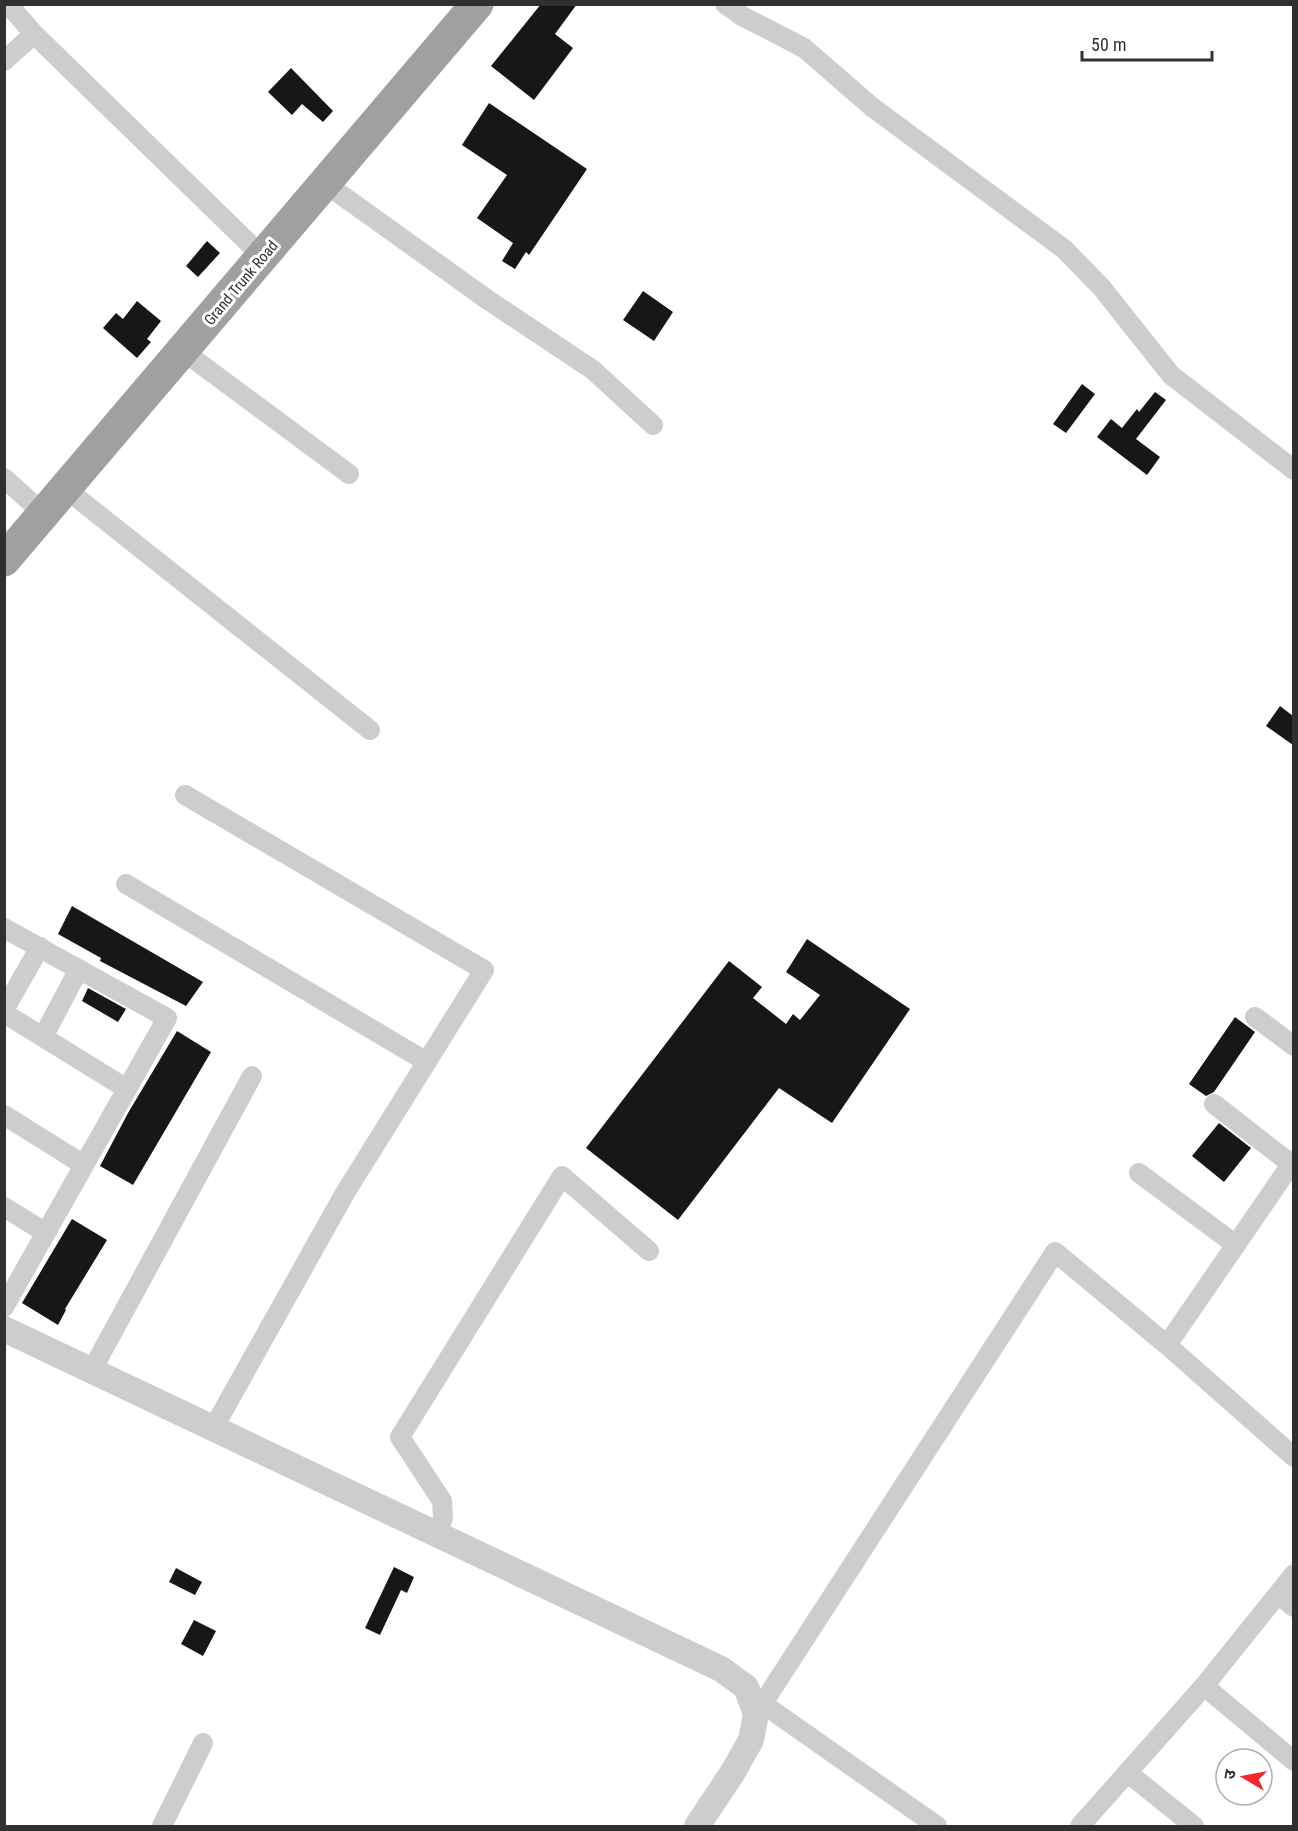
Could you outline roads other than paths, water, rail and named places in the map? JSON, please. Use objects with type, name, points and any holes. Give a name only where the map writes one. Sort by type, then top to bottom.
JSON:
[{"type":"highway","name":"Grand Trunk Road","points":[[4,560],[477,4]]},
{"type":"street","points":[[8,4],[34,34],[263,257]]},
{"type":"street","points":[[725,4],[742,16],[804,48],[872,107],[1064,249],[1102,288],[1171,375],[1293,470]]},
{"type":"street","points":[[4,61],[34,34]]},
{"type":"street","points":[[326,184],[488,300],[593,370],[653,425]]},
{"type":"street","points":[[183,351],[349,474]]},
{"type":"street","points":[[4,478],[44,514]]},
{"type":"street","points":[[66,489],[370,730]]},
{"type":"street","points":[[185,795],[484,969],[345,1193],[214,1427]]},
{"type":"street","points":[[126,884],[427,1062]]},
{"type":"street","points":[[4,928],[167,1018],[4,1307]]},
{"type":"street","points":[[40,947],[4,1011],[127,1089]]},
{"type":"street","points":[[43,1037],[79,969]]},
{"type":"street","points":[[1255,1017],[1293,1046]]},
{"type":"street","points":[[92,1370],[252,1076]]},
{"type":"street","points":[[1167,1345],[1292,1162],[1214,1104]]},
{"type":"street","points":[[4,1114],[84,1165]]},
{"type":"street","points":[[1139,1173],[1236,1245]]},
{"type":"street","points":[[437,1533],[443,1518],[442,1501],[400,1437],[562,1176],[649,1251]]},
{"type":"street","points":[[4,1207],[46,1233]]},
{"type":"street","points":[[698,1827],[751,1740],[759,1709],[1055,1252],[1167,1345],[1293,1457]]},
{"type":"street","points":[[4,1329],[721,1669],[746,1687],[759,1709],[937,1827]]},
{"type":"street","points":[[1080,1827],[1204,1686],[1293,1574]]},
{"type":"street","points":[[1278,1594],[1293,1607]]},
{"type":"street","points":[[1204,1686],[1293,1761]]},
{"type":"street","points":[[162,1827],[203,1743]]},
{"type":"street","points":[[1128,1773],[1194,1827]]}]
